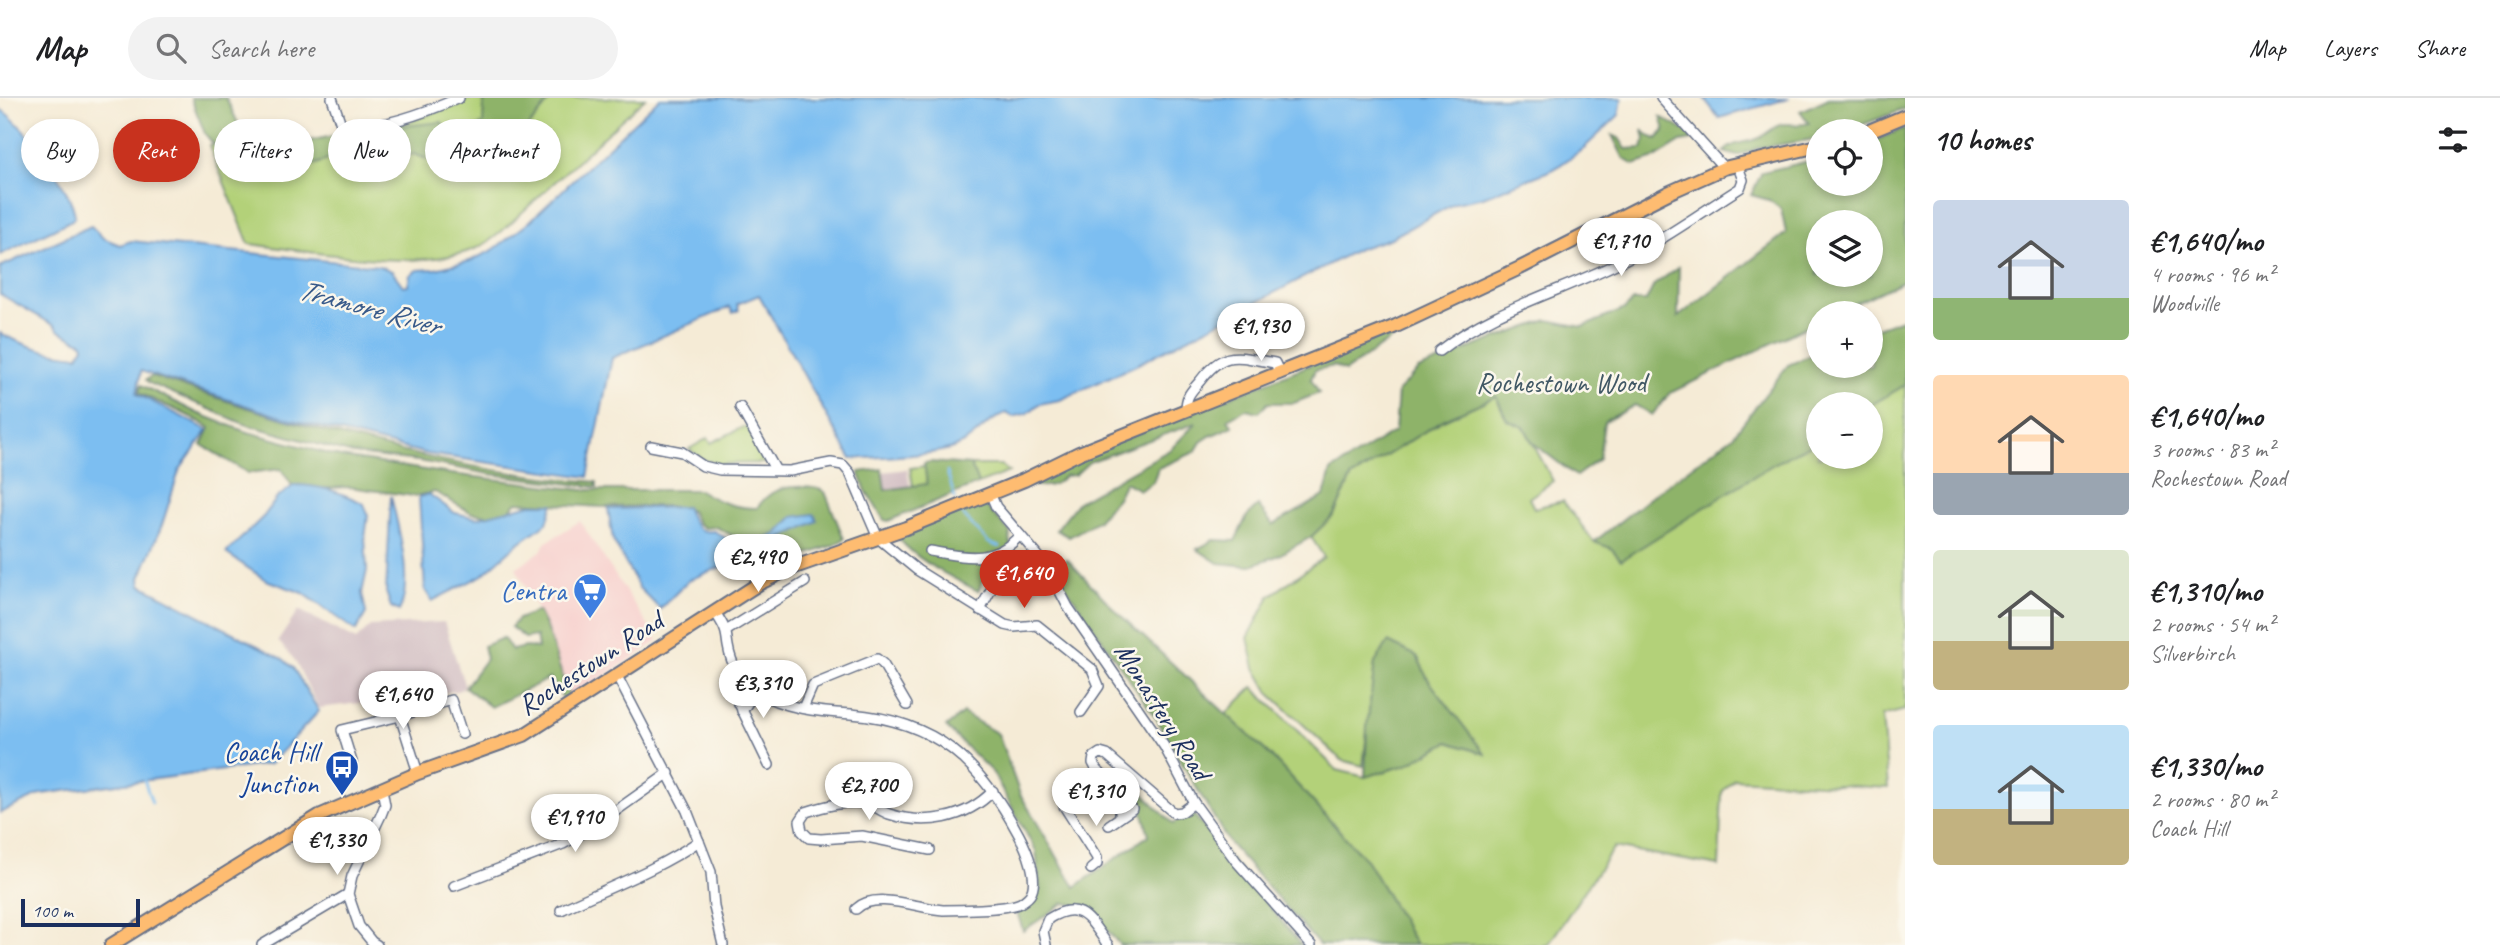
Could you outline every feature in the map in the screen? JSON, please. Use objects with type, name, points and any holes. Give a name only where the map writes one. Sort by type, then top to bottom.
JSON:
[{"type":"main road","points":[[1883,125],[1905,116]]},
{"type":"main road","points":[[1186,410],[1396,326],[1724,168],[1806,149]]},
{"type":"main road","name":"Rochestown Road","points":[[111,945],[319,816],[418,773],[524,735],[760,583],[789,569],[878,538],[1013,484],[1079,453],[1186,410]]},
{"type":"street","points":[[332,100],[341,124],[355,126],[411,116],[457,98]]},
{"type":"street","points":[[1661,98],[1724,168]]},
{"type":"street","points":[[1439,351],[1453,340],[1524,303],[1625,260],[1657,241],[1740,188],[1742,180],[1737,164]]},
{"type":"street","points":[[1186,410],[1186,399],[1213,364],[1233,356],[1275,363],[1280,374]]},
{"type":"street","points":[[740,407],[775,469]]},
{"type":"street","points":[[651,446],[682,452],[699,464],[711,468],[790,471],[837,463],[845,466],[878,538],[918,570],[1005,625],[1037,625],[1092,669],[1098,686],[1081,712]]},
{"type":"street","name":"Monastery Road","points":[[990,493],[996,507],[1046,565],[1068,607],[1164,746],[1194,803],[1236,861],[1311,945]]},
{"type":"street","points":[[930,551],[974,558],[1009,547],[1020,535]]},
{"type":"street","points":[[980,610],[999,575]]},
{"type":"street","points":[[726,631],[805,582]]},
{"type":"street","points":[[715,612],[726,631],[732,664],[742,680],[756,691],[816,712],[855,714],[907,724],[934,737],[973,766],[993,791],[1029,853],[1034,884],[1030,895],[1018,904],[943,910],[875,901],[860,905],[856,909]]},
{"type":"street","points":[[803,708],[813,685],[877,659],[883,664],[907,705]]},
{"type":"street","points":[[617,676],[669,773],[699,841],[710,872],[714,907],[723,945]]},
{"type":"street","points":[[730,687],[769,765]]},
{"type":"street","points":[[742,711],[756,691]]},
{"type":"street","points":[[352,762],[342,730],[451,701],[462,734]]},
{"type":"street","points":[[400,716],[418,773]]},
{"type":"street","points":[[1120,817],[1115,786],[1099,774],[1093,763],[1094,757],[1100,753],[1107,755],[1174,813],[1182,812],[1194,803]]},
{"type":"street","points":[[454,886],[563,844],[593,827],[669,773]]},
{"type":"street","points":[[1091,869],[1097,864],[1097,858],[1064,806],[1064,798],[1099,774]]},
{"type":"street","points":[[377,945],[359,926],[348,894],[352,876],[382,815],[385,805],[382,789]]},
{"type":"street","points":[[930,850],[862,836],[809,838],[802,831],[800,821],[806,812],[845,803],[867,803],[887,813],[906,818],[948,818],[964,813],[993,791]]},
{"type":"street","points":[[1109,825],[1132,810]]},
{"type":"street","points":[[561,910],[647,869],[671,861],[699,841]]},
{"type":"street","points":[[262,945],[348,894]]},
{"type":"street","points":[[1046,945],[1043,931],[1048,919],[1068,910],[1078,910],[1089,919],[1108,945]]},
{"type":"shaded area","points":[[907,469],[910,487],[885,490],[882,472]]},
{"type":"shaded area","points":[[580,521],[658,641],[570,699],[547,629],[516,568],[541,551],[545,543]]},
{"type":"shaded area","points":[[299,610],[356,640],[371,626],[444,622],[465,687],[457,691],[319,708],[294,659],[278,641]]},
{"type":"green space","points":[[191,98],[226,98],[236,119],[214,119],[214,145],[205,134]]},
{"type":"green space","points":[[471,98],[645,98],[561,176],[561,119],[425,119],[425,182],[555,182],[494,238],[479,247],[455,255],[398,260],[249,244],[224,182],[314,182],[314,140],[328,137],[328,182],[411,182],[411,121]]},
{"type":"green space","points":[[488,98],[552,98],[535,119],[483,119],[484,100]]},
{"type":"green space","points":[[1829,98],[1905,98],[1905,109],[1878,119],[1806,119],[1800,111]]},
{"type":"green space","points":[[1661,117],[1687,132],[1692,140],[1681,142],[1655,158],[1634,165],[1624,159],[1612,135],[1619,138],[1626,149],[1642,148],[1645,140],[1643,130],[1648,136],[1657,139],[1665,130]]},
{"type":"green space","points":[[425,124],[425,158],[411,155],[411,125]]},
{"type":"green space","points":[[1806,124],[1806,141],[1758,148],[1737,156],[1724,152],[1732,146],[1761,137],[1780,125]]},
{"type":"green space","name":"Rochestown Wood","points":[[1905,128],[1905,280],[1860,301],[1806,301],[1806,327],[1670,393],[1652,415],[1635,405],[1604,422],[1599,459],[1576,476],[1533,443],[1524,427],[1507,420],[1496,396],[1443,420],[1351,478],[1334,515],[1311,537],[1277,556],[1249,566],[1218,563],[1197,549],[1214,540],[1235,541],[1247,516],[1258,506],[1273,525],[1324,496],[1331,471],[1395,431],[1398,391],[1418,370],[1548,320],[1583,327],[1625,309],[1633,301],[1646,301],[1654,285],[1679,267],[1678,317],[1786,233],[1781,209],[1769,200],[1751,195],[1762,172],[1806,162],[1806,196],[1883,196],[1883,137]]},
{"type":"green space","points":[[328,137],[328,160],[314,165],[314,140]]},
{"type":"green space","points":[[214,144],[214,157],[209,145]]},
{"type":"green space","name":"Rochestown Wood","points":[[1905,318],[1905,385],[1883,398],[1883,392],[1806,392],[1806,447],[1775,463],[1621,560],[1611,548],[1594,542],[1732,437],[1788,365],[1806,357],[1806,378],[1883,378],[1883,326]]},
{"type":"green space","points":[[1413,324],[1345,371],[1334,366],[1315,370],[1311,379],[1319,393],[1294,403],[1268,403],[1259,412],[1246,409],[1228,419],[1233,426],[1201,442],[1195,452],[1158,468],[1153,482],[1140,490],[1125,482],[1117,498],[1097,521],[1069,537],[1056,530],[1078,502],[1171,449],[1196,423],[1089,462],[1075,475],[1064,476],[1053,485],[1030,485],[1086,454]]},
{"type":"green space","points":[[152,376],[260,412],[371,444],[483,468],[597,482],[597,487],[353,454],[244,424],[149,383],[146,380]]},
{"type":"green space","points":[[141,385],[197,413],[244,431],[341,457],[451,474],[583,490],[699,490],[727,504],[749,508],[757,508],[766,497],[779,490],[815,488],[825,492],[844,539],[778,565],[770,544],[816,521],[793,517],[777,534],[765,539],[735,537],[716,527],[704,528],[697,523],[691,511],[668,506],[602,507],[517,502],[505,514],[495,516],[472,513],[435,492],[414,496],[349,487],[295,490],[281,469],[248,473],[202,445],[210,428],[139,393]]},
{"type":"green space","points":[[1905,385],[1905,710],[1882,716],[1888,788],[1734,779],[1722,792],[1719,866],[1614,847],[1548,945],[1416,945],[1367,861],[1270,755],[1226,714],[1253,687],[1337,770],[1365,777],[1406,765],[1448,742],[1484,753],[1429,681],[1417,656],[1375,663],[1363,766],[1342,760],[1270,694],[1255,668],[1248,638],[1270,596],[1324,557],[1311,537],[1334,515],[1351,478],[1443,420],[1496,396],[1507,420],[1524,427],[1553,481],[1529,498],[1534,508],[1563,501],[1594,542],[1611,548],[1806,447],[1806,469],[1883,469],[1883,398]]},
{"type":"green space","points":[[743,427],[748,428],[764,455],[764,463],[719,464],[704,460],[689,449],[708,438],[711,443]]},
{"type":"green space","points":[[924,463],[971,465],[978,484],[888,521],[884,520],[866,491],[859,472],[882,469],[885,490],[927,484]]},
{"type":"green space","points":[[971,465],[1001,465],[1009,472],[978,484]]},
{"type":"green space","points":[[925,466],[927,484],[913,486],[910,468]]},
{"type":"green space","points":[[983,503],[1010,532],[1011,552],[1016,563],[989,568],[978,591],[926,562],[899,539],[912,529]]},
{"type":"green space","points":[[1067,559],[1115,610],[1270,755],[1367,861],[1416,945],[1319,945],[1229,843],[1153,714],[1053,568]]},
{"type":"green space","points":[[538,611],[570,699],[565,701],[550,678],[491,707],[465,687],[486,659],[483,646],[503,638],[512,650],[538,648],[536,636],[525,638],[511,627],[518,619]]},
{"type":"green space","points":[[1388,642],[1417,656],[1429,681],[1485,754],[1448,742],[1406,765],[1365,777],[1367,726],[1375,663]]},
{"type":"green space","points":[[963,713],[998,734],[1020,794],[1075,887],[1149,835],[1135,785],[1173,824],[1191,811],[1301,945],[1120,945],[1087,907],[1064,903],[1023,931],[1016,909],[1040,890],[1036,851],[993,773],[946,727]]},
{"type":"water","name":"Tramore River","points":[[660,98],[1622,98],[1619,115],[1583,149],[1554,169],[1483,197],[1455,203],[1391,238],[1358,249],[1138,364],[1060,400],[1039,404],[1028,413],[1013,417],[1006,413],[999,416],[964,443],[936,452],[851,459],[759,295],[737,304],[739,310],[733,313],[730,307],[612,358],[588,477],[428,454],[284,418],[141,371],[137,394],[208,430],[179,471],[162,525],[140,578],[141,585],[283,659],[293,668],[319,711],[270,764],[41,794],[0,813],[0,333],[29,346],[57,353],[78,356],[84,347],[83,343],[0,294],[0,267],[91,226],[103,238],[120,245],[131,241],[379,266],[392,271],[403,286],[408,285],[410,275],[417,270],[470,261],[493,250],[527,224]]},
{"type":"water","points":[[1704,98],[1790,98],[1719,118]]},
{"type":"water","points":[[0,109],[21,128],[21,182],[60,182],[75,216],[72,220],[0,255]]},
{"type":"water","points":[[294,485],[330,490],[364,504],[368,515],[365,538],[367,570],[362,593],[366,613],[356,631],[303,593],[266,580],[226,553],[264,516],[277,498]]},
{"type":"water","points":[[429,494],[455,513],[477,518],[531,504],[553,504],[547,523],[516,545],[481,576],[432,601],[425,590],[419,497]]},
{"type":"water","points":[[391,496],[405,570],[403,599],[399,611],[391,607],[386,592]]},
{"type":"water","points":[[686,507],[699,529],[714,531],[729,540],[747,539],[756,543],[777,534],[793,517],[814,514],[817,521],[689,580],[660,609],[639,588],[613,540],[608,509]]},
{"type":"waterway","points":[[947,472],[955,498]]},
{"type":"waterway","points":[[962,514],[989,543],[999,547]]},
{"type":"waterway","points":[[1005,551],[1041,573]]},
{"type":"waterway","points":[[144,780],[152,803]]},
{"type":"place","name":"Centra","points":[[590,620]]},
{"type":"place","name":"Coach Hill Junction","points":[[342,797]]}]
